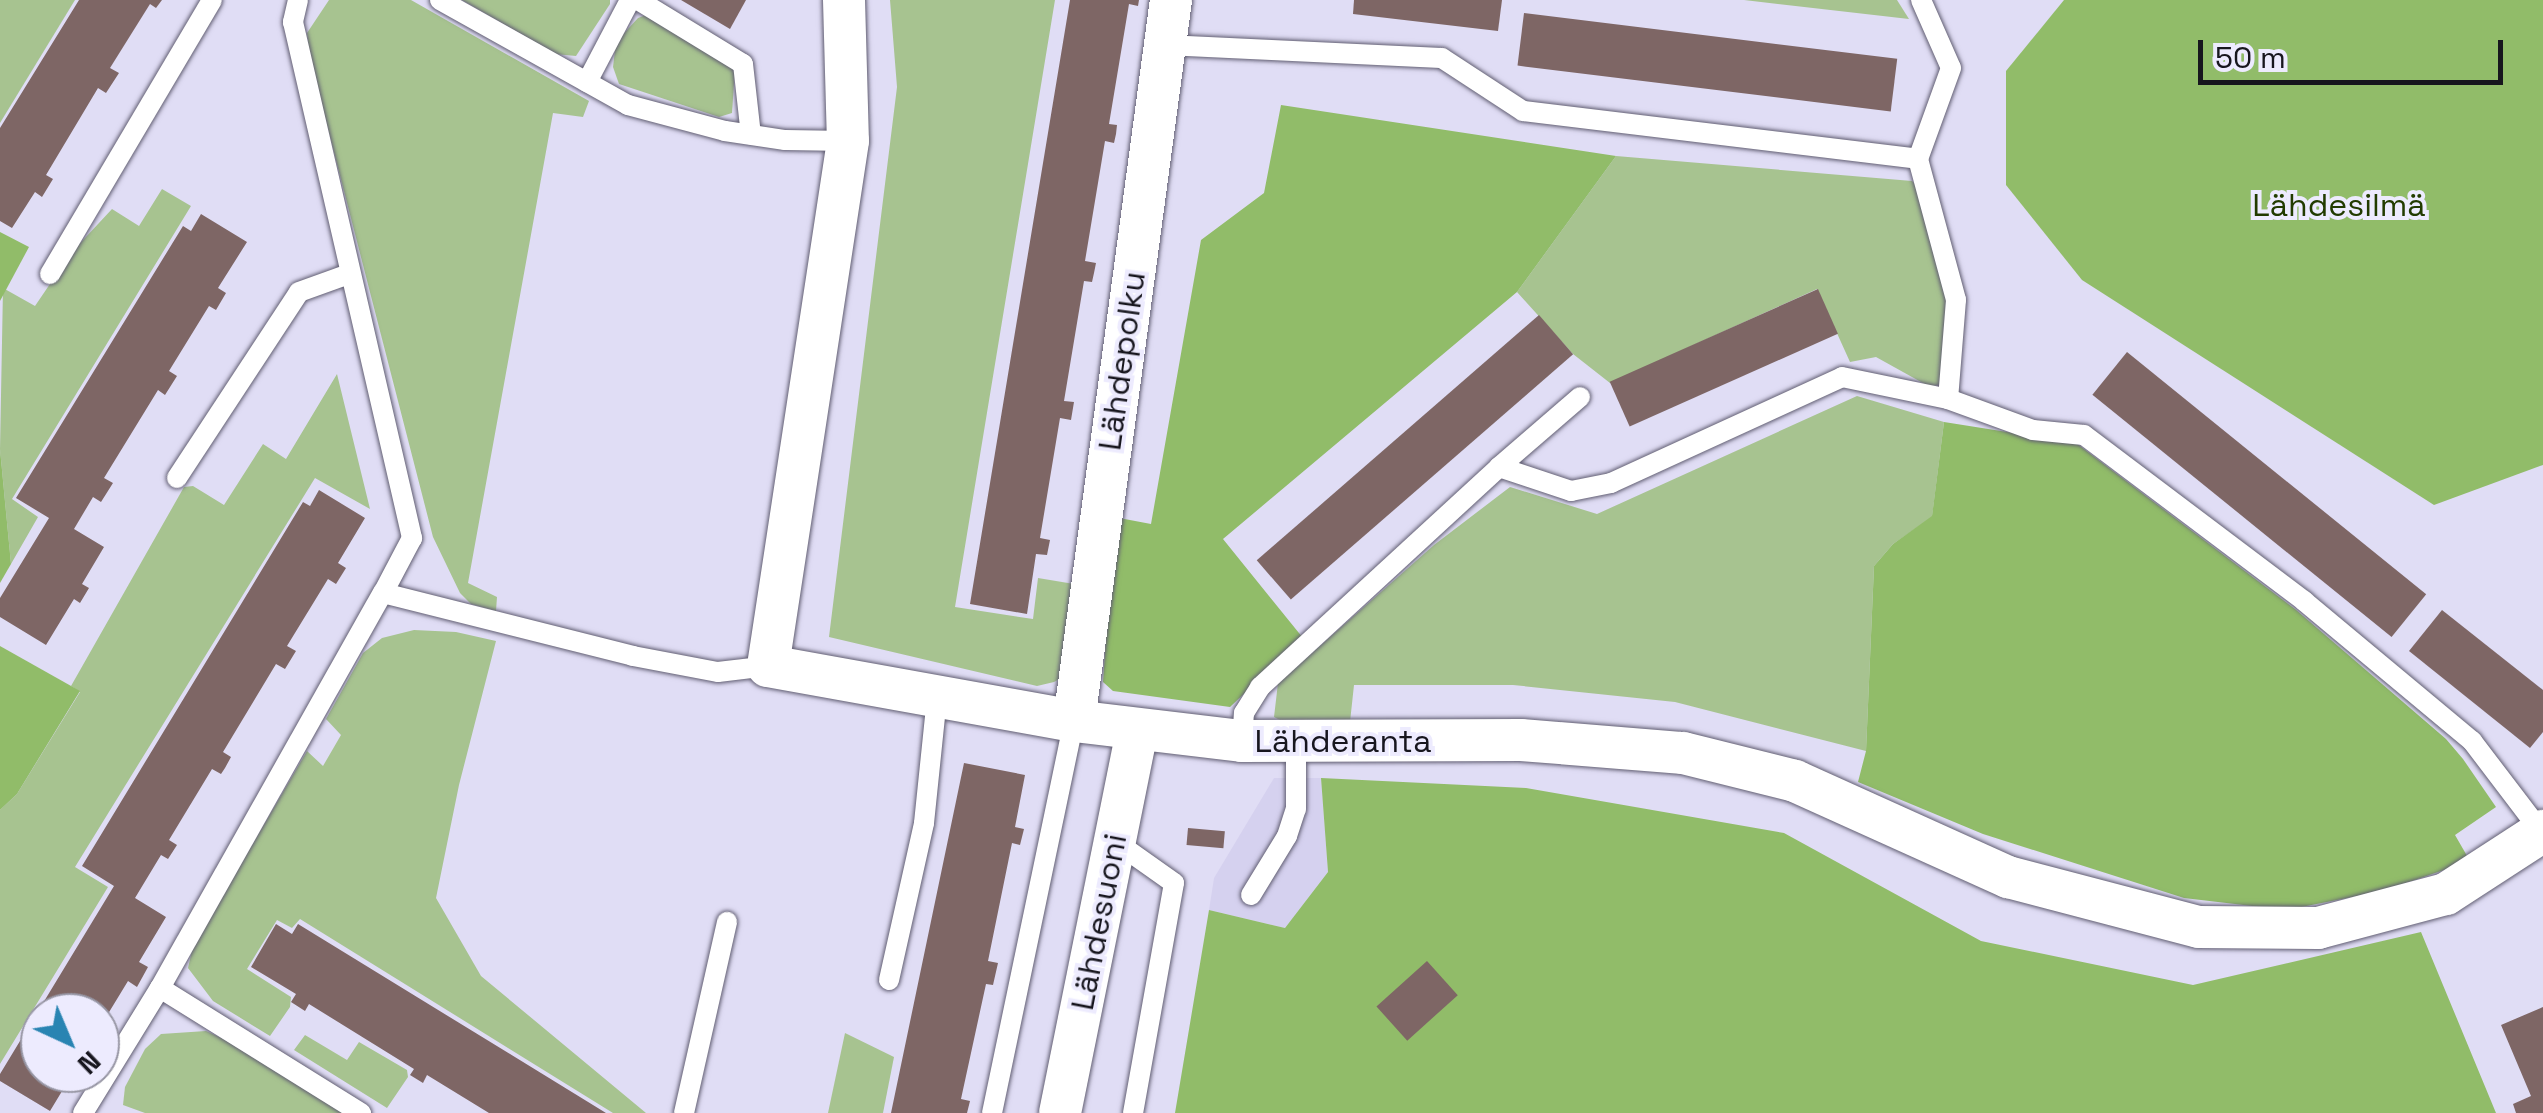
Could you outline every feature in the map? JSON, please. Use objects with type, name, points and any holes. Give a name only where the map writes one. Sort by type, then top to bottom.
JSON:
[{"type":"street","points":[[768,666],[848,141],[844,0]]},
{"type":"street","name":"Lähdepolku","points":[[1074,722],[1171,0]]},
{"type":"street","name":"Lähderanta","points":[[768,666],[1074,722],[1242,741],[1521,740],[1683,754],[1795,781],[2008,877],[2199,926],[2318,928],[2446,894],[2540,833]]},
{"type":"street","name":"Lähdesuoni","points":[[1060,1113],[1137,730]]},
{"type":"lane","points":[[50,274],[212,0]]},
{"type":"lane","points":[[83,1113],[160,988],[412,538],[293,22],[298,0]]},
{"type":"lane","points":[[440,0],[628,104],[751,135],[848,141]]},
{"type":"lane","points":[[587,82],[634,0],[743,64],[751,135]]},
{"type":"lane","points":[[1921,0],[1951,68],[1918,159],[1956,300],[1948,398]]},
{"type":"lane","points":[[1165,46],[1442,58],[1524,110],[1918,159]]},
{"type":"lane","points":[[177,478],[299,292],[349,274]]},
{"type":"lane","points":[[1498,468],[1571,491],[1610,483],[1842,377],[1948,398],[2033,430],[2084,435],[2304,600],[2472,741],[2540,833]]},
{"type":"lane","points":[[1242,741],[1244,714],[1260,687],[1580,397]]},
{"type":"lane","points":[[383,594],[633,656],[718,672],[768,666]]},
{"type":"lane","points":[[889,980],[924,824],[937,698]]},
{"type":"lane","points":[[992,1113],[1074,722]]},
{"type":"lane","points":[[1250,895],[1287,836],[1296,809],[1296,743]]},
{"type":"lane","points":[[1116,842],[1174,884],[1133,1113]]},
{"type":"lane","points":[[684,1113],[727,922]]},
{"type":"lane","points":[[160,988],[362,1113]]},
{"type":"shaded area","points":[[1274,778],[1321,778],[1328,872],[1285,928],[1209,910],[1214,878]]},
{"type":"green space","points":[[0,0],[75,0],[0,123]]},
{"type":"green space","points":[[329,0],[411,0],[589,101],[583,117],[553,113],[468,583],[497,597],[496,611],[471,604],[460,593],[433,537],[310,59],[307,33]]},
{"type":"green space","points":[[462,0],[610,0],[610,4],[576,56],[555,54]]},
{"type":"green space","points":[[890,0],[1055,0],[955,607],[1033,619],[1038,578],[1086,586],[1069,674],[1037,686],[829,637],[897,87]]},
{"type":"green space","points":[[1744,0],[1897,0],[1909,19]]},
{"type":"green space","name":"Lähdesilmä","points":[[2064,0],[2543,0],[2543,465],[2434,505],[2082,280],[2006,185],[2006,71]]},
{"type":"green space","points":[[651,13],[735,69],[732,113],[719,117],[619,84],[613,67],[616,42],[638,18]]},
{"type":"green space","points":[[1281,105],[1616,156],[1517,292],[1223,539],[1303,638],[1230,707],[1113,691],[1103,682],[1114,517],[1151,524],[1201,240],[1264,193]]},
{"type":"green space","points":[[1616,156],[1912,181],[1919,188],[1950,299],[1944,383],[1930,387],[1876,357],[1850,362],[1817,289],[1610,383],[1573,354],[1517,292]]},
{"type":"green space","points":[[162,189],[191,206],[12,499],[38,517],[11,564],[0,449],[3,288],[35,306],[71,253],[112,209],[139,226]]},
{"type":"green space","points":[[0,232],[29,247],[0,301]]},
{"type":"green space","points":[[337,374],[370,509],[315,478],[75,867],[108,887],[43,993],[20,993],[20,1031],[0,1064],[0,810],[17,794],[80,692],[71,686],[184,487],[193,486],[224,505],[263,444],[286,459]]},
{"type":"green space","points":[[1857,396],[1944,422],[1932,517],[1893,544],[1874,566],[1866,751],[1675,702],[1513,685],[1354,685],[1350,722],[1284,722],[1274,717],[1278,683],[1434,545],[1510,487],[1597,514]]},
{"type":"green space","points":[[1944,422],[2076,443],[2295,609],[2446,739],[2463,759],[2496,807],[2455,835],[2470,861],[2383,891],[2286,910],[2184,898],[1983,834],[1858,782],[1866,751],[1874,566],[1893,544],[1932,516]]},
{"type":"green space","points":[[0,449],[11,564],[0,583]]},
{"type":"green space","points":[[414,630],[456,632],[496,641],[459,785],[436,898],[481,976],[646,1113],[613,1113],[300,919],[292,928],[277,920],[247,969],[291,997],[290,1007],[270,1036],[213,1001],[188,968],[193,946],[307,751],[323,766],[341,735],[326,719],[363,653],[382,638]]},
{"type":"green space","points":[[0,646],[80,691],[17,794],[0,810]]},
{"type":"green space","points":[[1321,778],[1526,788],[1784,833],[1981,941],[2193,985],[2421,932],[2496,1113],[1175,1113],[1209,910],[1285,928],[1328,872]]},
{"type":"green space","points":[[206,1031],[237,1045],[348,1113],[145,1113],[123,1105],[125,1087],[145,1049],[161,1034]]},
{"type":"green space","points":[[845,1033],[894,1057],[883,1113],[828,1113]]},
{"type":"green space","points":[[305,1035],[347,1060],[359,1042],[407,1070],[408,1077],[387,1108],[294,1050]]},
{"type":"building","points":[[79,0],[162,0],[156,8],[150,4],[110,68],[119,73],[106,93],[98,88],[46,175],[53,179],[42,197],[35,192],[12,228],[0,221],[0,128]]},
{"type":"building","points":[[681,0],[746,0],[730,29]]},
{"type":"building","points":[[1070,0],[1139,0],[1138,6],[1129,4],[1109,124],[1117,125],[1116,134],[1114,143],[1105,141],[1085,261],[1096,263],[1092,282],[1084,281],[1064,401],[1074,402],[1071,420],[1060,418],[1040,538],[1050,540],[1047,555],[1036,554],[1027,614],[970,604]]},
{"type":"building","points":[[1354,0],[1502,0],[1498,31],[1353,14]]},
{"type":"building","points":[[1524,13],[1897,59],[1891,111],[1518,66]]},
{"type":"building","points":[[201,214],[247,242],[218,288],[226,293],[216,310],[209,306],[169,371],[177,376],[165,395],[158,390],[104,478],[113,483],[101,502],[93,497],[74,529],[104,547],[82,584],[89,588],[80,603],[74,599],[46,645],[0,617],[0,598],[49,518],[16,498],[183,226],[191,231]]},
{"type":"building","points":[[1818,289],[1838,334],[1630,426],[1610,382]]},
{"type":"building","points":[[1539,315],[1573,354],[1291,600],[1257,560]]},
{"type":"building","points":[[2127,352],[2426,594],[2392,637],[2092,395]]},
{"type":"building","points":[[319,490],[365,518],[338,563],[346,568],[336,584],[328,579],[287,646],[296,651],[285,669],[276,664],[223,752],[231,757],[225,768],[221,774],[212,769],[169,840],[177,845],[168,859],[161,855],[135,898],[166,917],[139,962],[148,967],[137,987],[128,981],[120,994],[49,993],[114,886],[82,866],[303,502],[310,506]]},
{"type":"building","points":[[2442,610],[2543,690],[2543,732],[2530,748],[2409,651]]},
{"type":"building","points":[[964,763],[1025,775],[1015,827],[1024,829],[1020,845],[1012,843],[988,961],[998,963],[993,985],[986,984],[961,1099],[970,1101],[967,1113],[891,1113]]},
{"type":"building","points":[[1188,828],[1225,831],[1223,848],[1187,845]]},
{"type":"building","points":[[276,924],[292,934],[298,924],[606,1113],[489,1113],[427,1075],[423,1083],[410,1075],[414,1069],[309,1004],[305,1011],[291,1002],[296,994],[251,967]]},
{"type":"building","points":[[1427,961],[1458,995],[1407,1041],[1376,1007]]},
{"type":"building","points":[[2543,1007],[2543,1113],[2516,1113],[2513,1104],[2531,1096],[2501,1025]]},
{"type":"building","points":[[20,1041],[20,1093],[0,1081],[0,1074]]},
{"type":"building","points":[[20,1093],[61,1093],[50,1111]]}]
